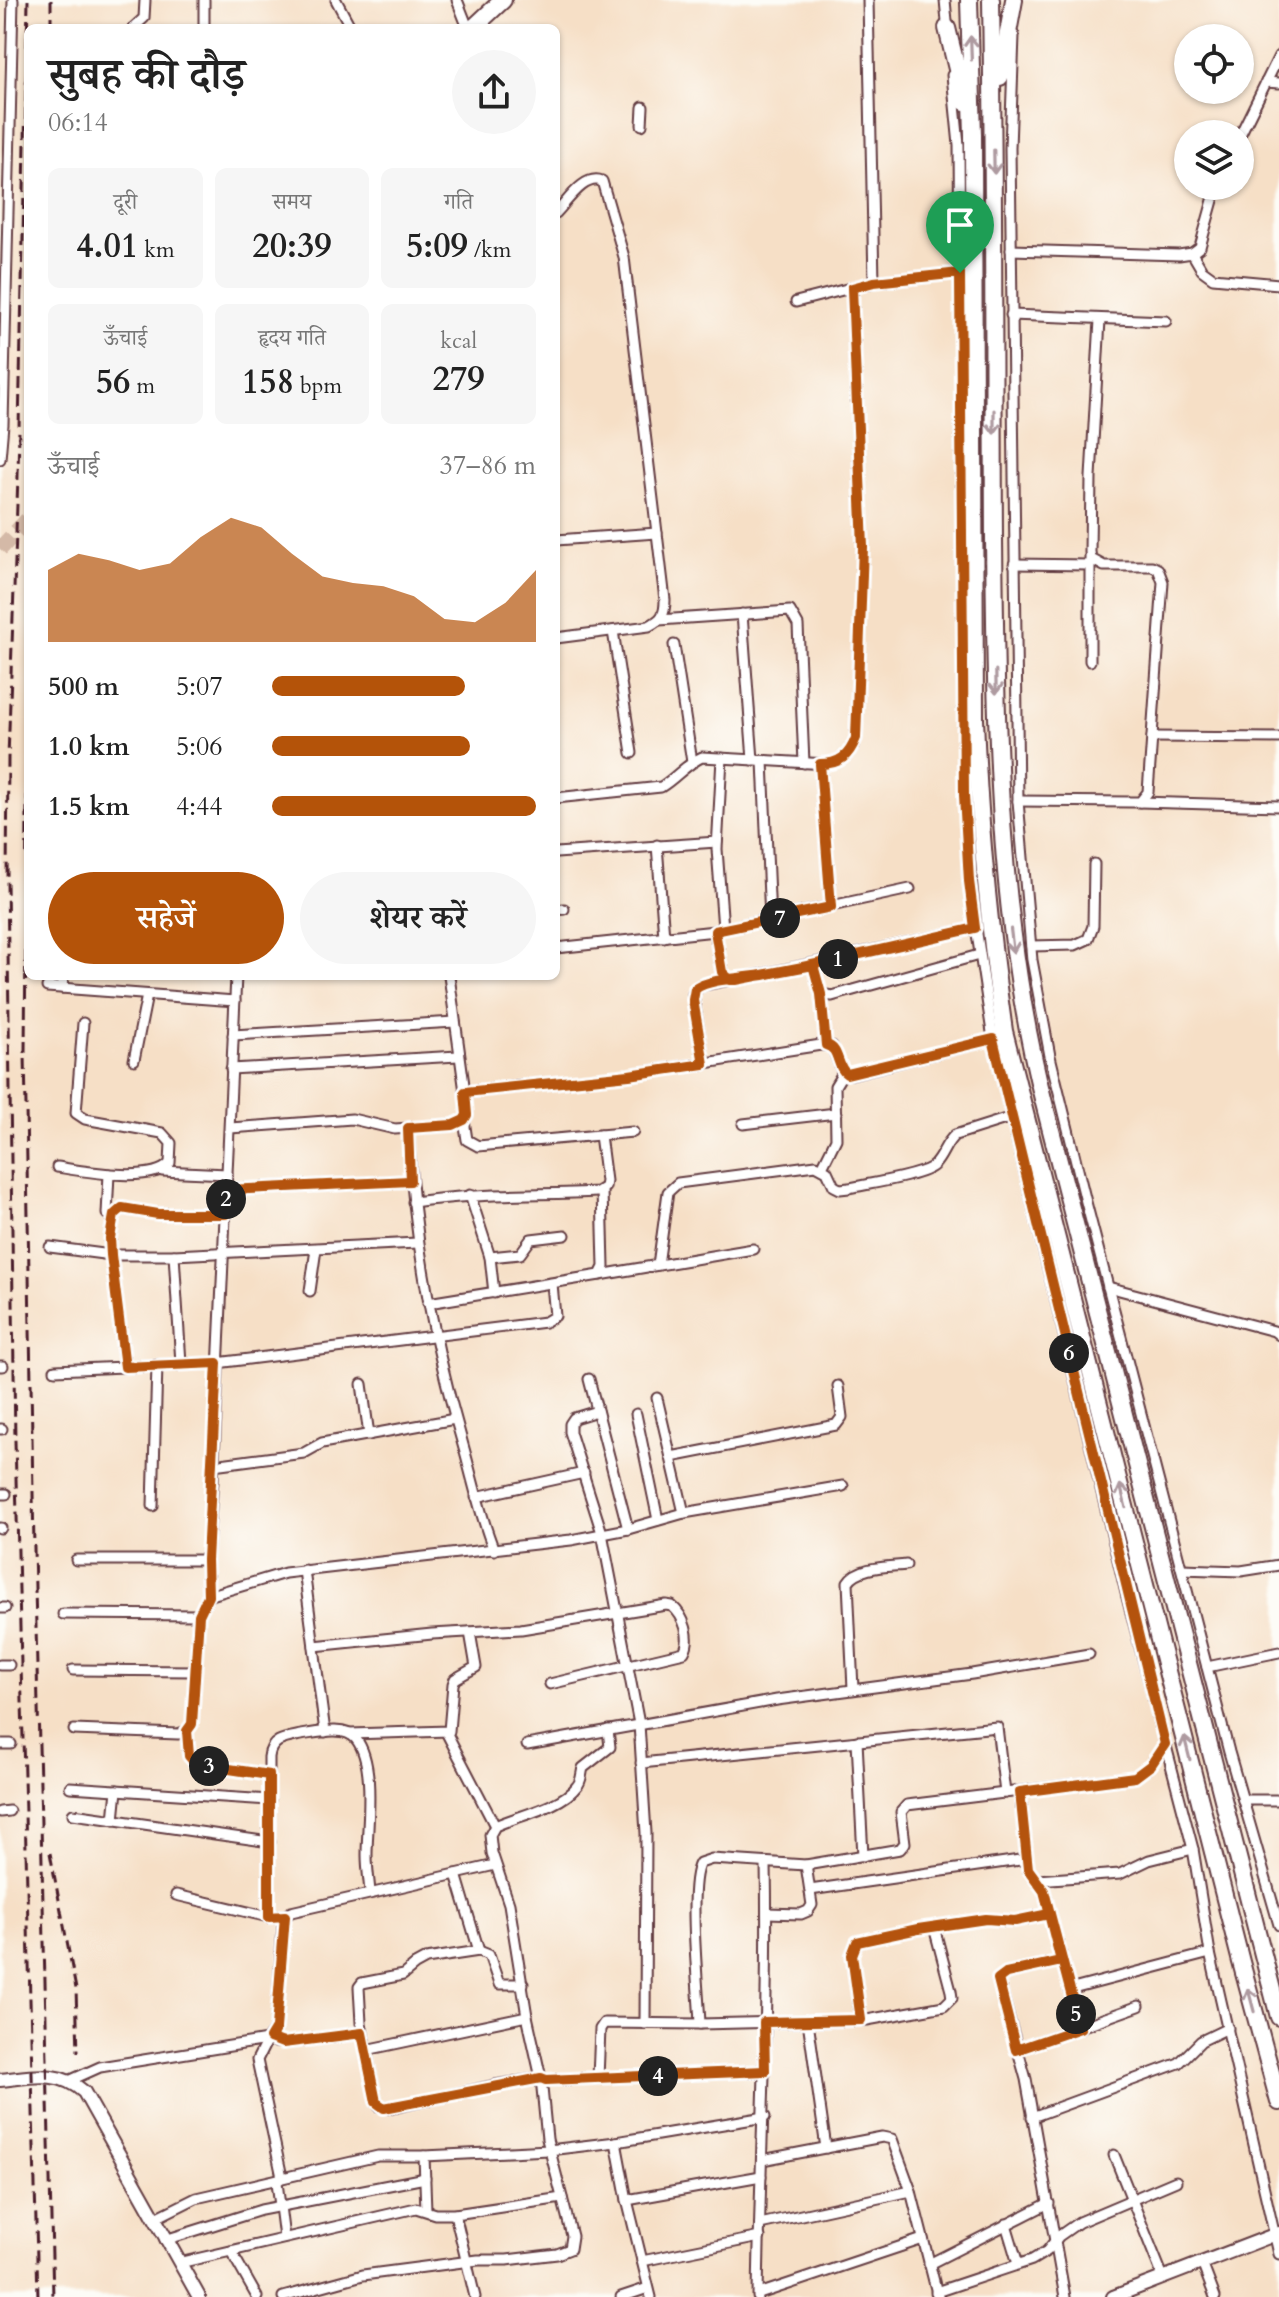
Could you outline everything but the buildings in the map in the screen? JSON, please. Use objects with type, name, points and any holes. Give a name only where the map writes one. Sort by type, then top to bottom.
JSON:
[{"type":"main road","points":[[969,0],[973,135],[977,780],[989,914],[1004,1031],[1279,2102]]},
{"type":"main road","points":[[991,0],[996,733],[1009,919],[1018,987],[1032,1058],[1279,2017]]},
{"type":"main road","points":[[993,115],[1015,0]]},
{"type":"main road","points":[[475,24],[495,3]]},
{"type":"main road","points":[[947,28],[973,135]]},
{"type":"street","points":[[0,459],[13,0]]},
{"type":"street","points":[[137,24],[144,18],[145,0]]},
{"type":"street","points":[[204,0],[204,24]]},
{"type":"street","points":[[336,0],[349,24]]},
{"type":"street","points":[[457,0],[469,24]]},
{"type":"street","points":[[868,0],[874,282]]},
{"type":"street","points":[[945,0],[959,145],[964,795],[969,881],[979,955],[993,1039],[1193,1849],[1210,1953],[1279,2254]]},
{"type":"street","points":[[1015,0],[1010,148],[1018,801],[1031,946],[1050,1056],[1108,1287],[1207,1667],[1243,1800],[1276,1904],[1279,1925]]},
{"type":"street","points":[[0,54],[12,54]]},
{"type":"street","points":[[1247,120],[1279,56]]},
{"type":"street","points":[[1266,82],[1279,83]]},
{"type":"street","points":[[642,125],[643,107]]},
{"type":"street","points":[[560,209],[587,181],[595,178],[602,181],[624,257],[665,600],[665,612],[649,626],[560,638]]},
{"type":"street","points":[[1011,250],[1192,253],[1200,247],[1213,200]]},
{"type":"street","points":[[1192,253],[1202,270],[1213,278],[1279,284]]},
{"type":"street","points":[[796,302],[874,282],[960,273]]},
{"type":"street","points":[[560,798],[661,787],[702,757],[820,764],[839,761],[851,752],[856,738],[863,547],[852,288]]},
{"type":"street","points":[[1011,315],[1166,321]]},
{"type":"street","points":[[1090,661],[1091,477],[1100,320]]},
{"type":"street","points":[[560,540],[657,533]]},
{"type":"street","points":[[1090,552],[1091,559],[1104,566],[1152,566],[1162,574],[1148,792],[1140,802]]},
{"type":"street","points":[[1014,564],[1090,565]]},
{"type":"street","points":[[659,620],[790,611],[798,625],[804,763]]},
{"type":"street","points":[[742,614],[758,760],[770,920]]},
{"type":"street","points":[[613,631],[632,753]]},
{"type":"street","points":[[674,645],[692,762]]},
{"type":"street","points":[[1152,737],[1279,738]]},
{"type":"street","points":[[722,758],[717,842],[719,930],[722,972],[730,980]]},
{"type":"street","points":[[820,764],[831,907]]},
{"type":"street","points":[[1018,801],[1279,806]]},
{"type":"street","points":[[560,853],[717,842]]},
{"type":"street","points":[[657,845],[664,937]]},
{"type":"street","points":[[1031,946],[1075,945],[1088,939],[1093,926],[1094,864]]},
{"type":"street","points":[[560,948],[719,930],[910,889]]},
{"type":"street","points":[[704,1064],[693,994],[700,986],[813,965],[975,928]]},
{"type":"street","points":[[821,994],[832,996],[979,955]]},
{"type":"street","points":[[813,965],[821,994],[826,1045]]},
{"type":"street","points":[[62,988],[63,980]]},
{"type":"street","points":[[74,1730],[178,1734],[187,1731],[192,1724],[199,1615],[208,1596],[207,1560],[236,980]]},
{"type":"street","points":[[230,1128],[352,1119],[383,1127],[408,1128],[453,1125],[464,1120],[467,1115],[465,1092],[450,980]]},
{"type":"street","points":[[47,987],[235,1001]]},
{"type":"street","points":[[134,1060],[147,995]]},
{"type":"street","points":[[233,1035],[455,1022]]},
{"type":"street","points":[[83,1023],[76,1113],[85,1119],[167,1136],[171,1143],[170,1163],[162,1171]]},
{"type":"street","points":[[843,1073],[866,1071],[993,1039]]},
{"type":"street","points":[[465,1092],[629,1075],[826,1045],[835,1050],[843,1073]]},
{"type":"street","points":[[231,1069],[458,1056]]},
{"type":"street","points":[[822,1167],[836,1139],[835,1086],[843,1073]]},
{"type":"street","points":[[743,1124],[836,1113]]},
{"type":"street","points":[[658,1265],[668,1192],[686,1181],[816,1165],[822,1167],[834,1186],[840,1189],[924,1172],[936,1163],[955,1135],[1012,1117]]},
{"type":"street","points":[[464,1120],[467,1140],[478,1146],[633,1132]]},
{"type":"street","points":[[408,1128],[417,1243],[428,1303],[455,1419],[494,1550]]},
{"type":"street","points":[[600,1135],[606,1181],[602,1190],[604,1267],[600,1275]]},
{"type":"street","points":[[57,1167],[109,1174],[162,1171],[227,1174]]},
{"type":"street","points":[[107,1214],[109,1174]]},
{"type":"street","points":[[227,1190],[410,1181]]},
{"type":"street","points":[[413,1202],[470,1195],[520,1196],[602,1190]]},
{"type":"street","points":[[470,1195],[490,1257],[494,1293]]},
{"type":"street","points":[[125,1367],[111,1255],[114,1215],[122,1208],[158,1214],[225,1214]]},
{"type":"street","points":[[490,1257],[520,1254],[531,1239],[565,1235]]},
{"type":"street","points":[[50,1247],[111,1255],[174,1255],[417,1243]]},
{"type":"street","points":[[310,1291],[316,1249]]},
{"type":"street","points":[[428,1303],[753,1249]]},
{"type":"street","points":[[174,1255],[181,1363]]},
{"type":"street","points":[[55,1370],[217,1363],[483,1332],[551,1320],[555,1311],[552,1284]]},
{"type":"street","points":[[1108,1287],[1274,1331],[1279,1335]]},
{"type":"street","points":[[153,1506],[157,1365]]},
{"type":"street","points":[[589,1379],[628,1529]]},
{"type":"street","points":[[362,1384],[369,1435]]},
{"type":"street","points":[[671,1457],[836,1425],[842,1417],[838,1386]]},
{"type":"street","points":[[657,1398],[684,1513]]},
{"type":"street","points":[[597,1411],[574,1418],[570,1424],[602,1533],[639,1724],[646,1833],[645,2024]]},
{"type":"street","points":[[636,1414],[658,1520]]},
{"type":"street","points":[[213,1465],[304,1453],[322,1443],[455,1419]]},
{"type":"street","points":[[476,1497],[584,1473]]},
{"type":"street","points":[[208,1596],[260,1579],[304,1570],[494,1550],[628,1529],[684,1513],[843,1486]]},
{"type":"street","points":[[76,1560],[207,1560]]},
{"type":"street","points":[[853,1689],[848,1582],[859,1572],[906,1565]]},
{"type":"street","points":[[1182,1569],[1241,1571],[1279,1565]]},
{"type":"street","points":[[304,1570],[325,1732]]},
{"type":"street","points":[[314,1646],[521,1629],[672,1606],[682,1616],[688,1640],[684,1652],[550,1684]]},
{"type":"street","points":[[63,1614],[199,1615]]},
{"type":"street","points":[[269,1917],[269,1775],[273,1745],[280,1740],[325,1732],[446,1732],[451,1727],[455,1679],[476,1667],[470,1632]]},
{"type":"street","points":[[1207,1667],[1279,1652]]},
{"type":"street","points":[[527,1745],[777,1700],[972,1674],[1089,1654]]},
{"type":"street","points":[[73,1670],[194,1671]]},
{"type":"street","points":[[641,1763],[997,1727],[1005,1793]]},
{"type":"street","points":[[283,2297],[363,2275],[565,2253],[572,2243],[549,2150],[541,2078],[527,2016],[509,1904],[495,1865],[490,1835],[495,1826],[533,1813],[575,1790],[581,1781],[583,1768],[610,1747],[608,1730]]},
{"type":"street","points":[[187,1731],[189,1756],[196,1764],[269,1775]]},
{"type":"street","points":[[446,1732],[495,1826]]},
{"type":"street","points":[[348,1734],[356,1739],[369,1785],[367,1857],[370,1892]]},
{"type":"street","points":[[857,1741],[863,1856]]},
{"type":"street","points":[[700,2024],[695,1898],[700,1863],[712,1859],[806,1865],[903,1846],[901,1812],[907,1805],[1135,1777],[1151,1765],[1165,1744]]},
{"type":"street","points":[[70,1787],[270,1800]]},
{"type":"street","points":[[114,1820],[117,1790]]},
{"type":"street","points":[[1020,1792],[1028,1869],[1044,1891],[1080,2028]]},
{"type":"street","points":[[1243,1800],[1279,1800]]},
{"type":"street","points":[[73,1814],[270,1842]]},
{"type":"street","points":[[1037,1880],[1126,1872],[1149,1860],[1193,1849]]},
{"type":"street","points":[[810,1890],[1027,1859]]},
{"type":"street","points":[[766,1864],[765,2117],[758,2295],[923,2239]]},
{"type":"street","points":[[176,1895],[269,1917],[285,1916],[370,1892],[495,1865]]},
{"type":"street","points":[[767,1913],[801,1914],[808,1911],[812,1905],[806,1865]]},
{"type":"street","points":[[456,1874],[479,1951]]},
{"type":"street","points":[[861,2020],[852,1955],[857,1942],[986,1919],[1015,1921],[1049,1914]]},
{"type":"street","points":[[282,2177],[257,2060],[276,2028],[285,1916]]},
{"type":"street","points":[[598,2078],[601,2026],[610,2023],[861,2020],[944,2006],[949,2002],[951,1991],[934,1927]]},
{"type":"street","points":[[523,1984],[499,1984],[489,1955],[479,1951],[426,1959],[403,1975],[362,1983],[359,1993],[362,2033],[376,2102],[384,2108],[541,2078],[765,2071]]},
{"type":"street","points":[[1069,1990],[1210,1953]]},
{"type":"street","points":[[1061,1961],[1006,1973],[998,1979],[1026,2079],[1065,2297]]},
{"type":"street","points":[[1016,2050],[1139,2006]]},
{"type":"street","points":[[366,2050],[527,2016]]},
{"type":"street","points":[[808,2021],[826,2148]]},
{"type":"street","points":[[1032,2117],[1179,2063],[1201,2041],[1228,2028]]},
{"type":"street","points":[[71,2080],[100,2067],[269,2039],[283,2043],[362,2033]]},
{"type":"street","points":[[0,2080],[54,2076],[71,2080],[84,2092],[199,2297]]},
{"type":"street","points":[[154,2219],[196,2198],[378,2156],[549,2150],[765,2117]]},
{"type":"street","points":[[762,2160],[882,2137],[892,2139],[911,2191],[937,2295],[1039,2256],[1079,2222],[1176,2181]]},
{"type":"street","points":[[616,2142],[649,2293],[621,2297]]},
{"type":"street","points":[[1114,2155],[1163,2277]]},
{"type":"street","points":[[424,2156],[426,2210]]},
{"type":"street","points":[[627,2200],[761,2176]]},
{"type":"street","points":[[282,2177],[277,2182],[284,2238]]},
{"type":"street","points":[[165,2240],[251,2213],[425,2178]]},
{"type":"street","points":[[760,2224],[911,2191]]},
{"type":"street","points":[[179,2263],[416,2208],[435,2214],[455,2214],[562,2198]]},
{"type":"street","points":[[929,2264],[1049,2203]]},
{"type":"street","points":[[455,2214],[475,2297]]},
{"type":"street","points":[[1006,2224],[1018,2264]]},
{"type":"street","points":[[1113,2297],[1276,2234]]},
{"type":"street","points":[[642,2261],[760,2237]]},
{"type":"street","points":[[231,2251],[257,2297]]},
{"type":"street","points":[[1202,2263],[1215,2297]]},
{"type":"tunnel","points":[[0,549],[24,523]]},
{"type":"railway","points":[[27,24],[28,0]]},
{"type":"railway","points":[[51,0],[51,24]]},
{"type":"railway","points":[[24,190],[7,881],[15,1441],[38,2297]]},
{"type":"railway","points":[[26,980],[34,1548],[53,2297]]},
{"type":"railway","points":[[50,1853],[76,1989],[78,2052]]},
{"type":"route","points":[[960,273],[874,282],[852,288],[863,547],[862,608],[856,738],[851,752],[839,761],[820,764],[831,907],[715,931],[722,972],[730,980],[736,980],[768,974],[813,965],[821,994],[826,1045],[835,1050],[843,1073],[852,1074],[993,1039],[1165,1744],[1145,1772],[1135,1777],[1020,1792],[1028,1869],[1044,1891],[1080,2028],[1016,2050],[998,1979],[1006,1973],[1061,1961],[1049,1914],[1006,1922],[986,1919],[857,1942],[852,1948],[852,1955],[861,2020],[764,2022],[765,2071],[541,2078],[384,2108],[376,2102],[362,2033],[283,2043],[270,2038],[276,2028],[285,1916],[269,1917],[269,1775],[196,1764],[189,1756],[187,1731],[192,1724],[199,1615],[208,1596],[217,1363],[125,1367],[111,1255],[114,1215],[122,1208],[158,1214],[225,1214],[227,1190],[410,1181],[408,1128],[453,1125],[464,1120],[467,1115],[465,1092],[704,1064],[693,1000],[695,989],[700,986],[730,980],[768,974],[975,928],[964,795],[960,273]]}]
